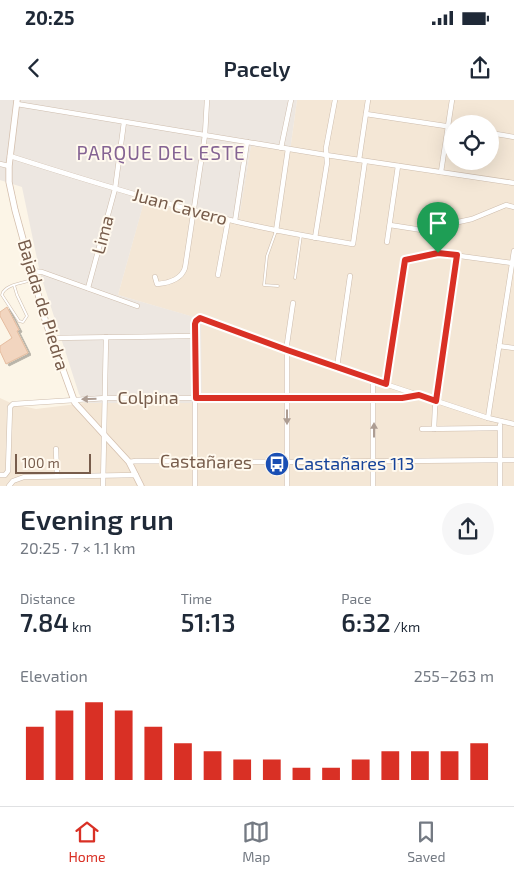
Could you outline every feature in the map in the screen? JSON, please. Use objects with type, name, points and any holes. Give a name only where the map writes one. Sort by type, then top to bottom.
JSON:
[{"type":"main road","name":"Bajada de Piedra","points":[[17,102],[9,166],[10,191],[51,338],[73,399],[80,411],[129,462],[141,486]]},
{"type":"street","points":[[155,277],[157,284],[161,284],[176,280],[184,272],[205,135],[207,100]]},
{"type":"street","points":[[281,148],[291,100]]},
{"type":"street","points":[[316,238],[327,163],[326,148],[335,100]]},
{"type":"street","points":[[359,160],[368,100]]},
{"type":"street","points":[[451,115],[452,100]]},
{"type":"street","points":[[17,102],[281,148],[514,183]]},
{"type":"street","points":[[366,114],[444,126]]},
{"type":"street","name":"Lima","points":[[88,288],[114,189],[124,122]]},
{"type":"street","points":[[499,134],[514,136]]},
{"type":"street","points":[[235,221],[247,142]]},
{"type":"street","points":[[276,231],[288,149]]},
{"type":"street","name":"Juan Cavero","points":[[10,156],[114,189],[228,220],[276,231],[353,244],[365,161]]},
{"type":"street","points":[[441,172],[444,158]]},
{"type":"street","points":[[0,164],[9,166]]},
{"type":"street","points":[[387,242],[398,166]]},
{"type":"street","points":[[390,226],[422,230],[472,219],[506,205],[514,207]]},
{"type":"street","points":[[218,275],[228,220]]},
{"type":"street","points":[[488,418],[514,251]]},
{"type":"street","points":[[386,384],[404,262],[406,259],[434,253],[512,264]]},
{"type":"street","points":[[434,429],[436,401],[457,255]]},
{"type":"street","points":[[32,271],[42,272],[137,306]]},
{"type":"street","points":[[337,367],[350,276]]},
{"type":"street","points":[[287,486],[287,350],[293,303]]},
{"type":"street","points":[[196,486],[194,336],[196,321],[200,318],[373,380],[488,418],[514,424]]},
{"type":"street","points":[[51,338],[194,336]]},
{"type":"street","points":[[103,486],[106,337]]},
{"type":"street","points":[[499,346],[514,348]]},
{"type":"street","points":[[373,380],[373,486]]},
{"type":"street","name":"Colpina","points":[[73,399],[402,398],[419,395]]},
{"type":"street","points":[[0,475],[5,475],[8,471],[11,405],[73,399]]},
{"type":"street","points":[[500,421],[500,486]]},
{"type":"street","points":[[422,429],[500,428]]},
{"type":"street","points":[[56,449],[57,476]]},
{"type":"street","name":"Castañares","points":[[129,462],[514,460]]},
{"type":"street","name":"Castañares","points":[[9,486],[13,480],[19,478],[136,475]]},
{"type":"lane","points":[[276,231],[267,256],[264,285],[278,286]]},
{"type":"lane","points":[[295,278],[301,235]]},
{"type":"lane","points":[[14,285],[26,316],[26,320],[23,322],[19,321],[2,295],[4,290],[14,285],[34,279]]},
{"type":"shaded area","points":[[0,100],[297,100],[290,151],[251,146],[238,224],[144,202],[118,295],[201,319],[202,403],[85,403],[79,394],[40,273],[22,187],[0,180]]},
{"type":"shaded area","points":[[297,100],[514,100],[514,486],[0,486],[0,398],[13,404],[36,409],[85,403],[200,319],[118,295],[144,201],[238,224],[251,145],[290,151]]},
{"type":"building","points":[[7,307],[28,353],[6,364],[0,351],[0,346],[12,338],[0,316],[0,312]]},
{"type":"place","name":"Castañares 113","points":[[277,464]]},
{"type":"district","name":"PARQUE DEL ESTE","points":[[161,153]]},
{"type":"route","points":[[438,253],[457,255],[436,401],[419,395],[402,398],[196,398],[195,324],[200,318],[386,384],[405,260],[438,253]]}]
